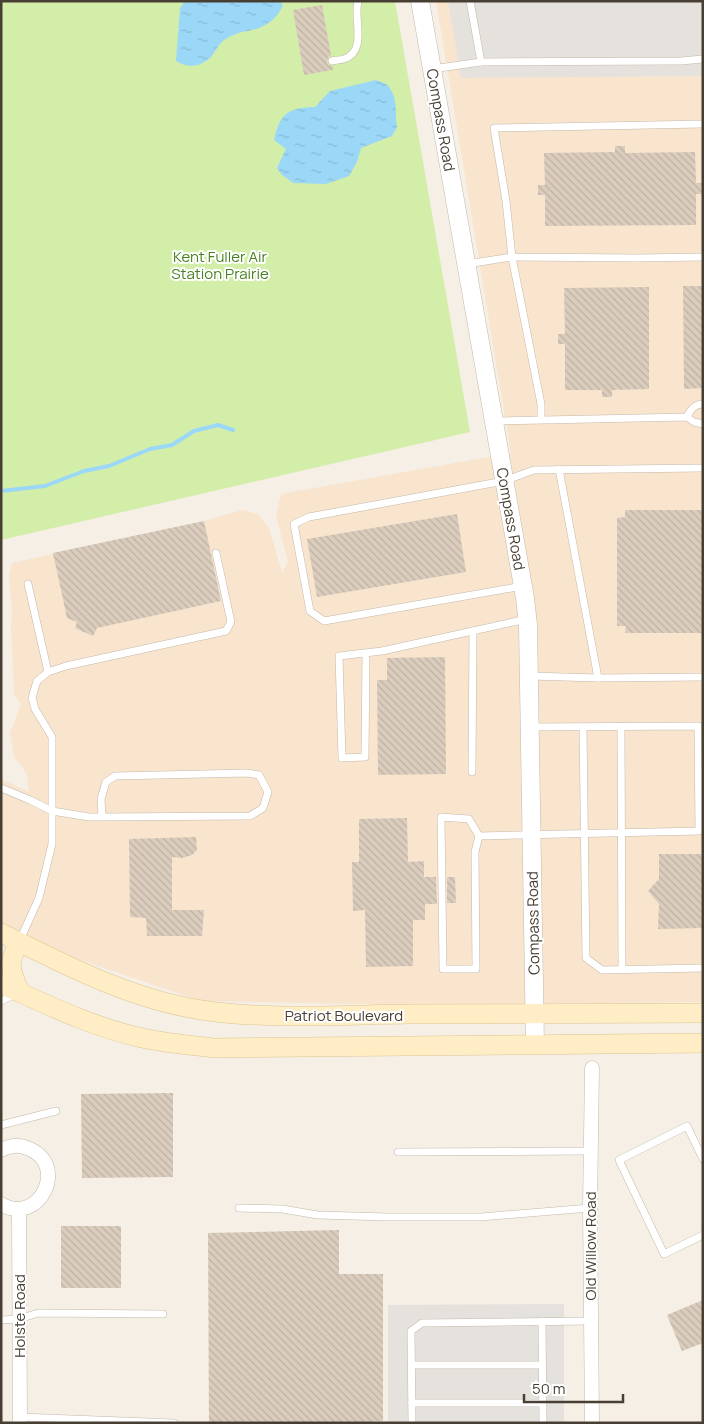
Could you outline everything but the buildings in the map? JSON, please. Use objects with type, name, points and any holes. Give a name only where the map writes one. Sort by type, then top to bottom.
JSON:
[{"type":"main road","name":"Patriot Boulevard","points":[[1,933],[114,987],[155,1000],[201,1010],[298,1016],[534,1012],[703,1013]]},
{"type":"main road","points":[[19,942],[6,957],[20,992]]},
{"type":"main road","name":"Patriot Boulevard","points":[[1,984],[91,1022],[137,1037],[214,1048],[703,1043]]},
{"type":"street","name":"Compass Road","points":[[420,1],[528,619],[534,1044]]},
{"type":"street","name":"Old Willow Road","points":[[592,1068],[590,1151],[592,1423]]},
{"type":"street","points":[[2,1146],[24,1146],[34,1150],[44,1161],[49,1175],[48,1185],[44,1194],[37,1202],[28,1207],[18,1209],[2,1206]]},
{"type":"street","name":"Holste Road","points":[[18,1209],[20,1420]]},
{"type":"lane","points":[[332,60],[345,59],[356,49],[358,40],[358,1]]},
{"type":"lane","points":[[470,1],[481,62]]},
{"type":"lane","points":[[432,69],[481,62],[672,61],[703,59]]},
{"type":"lane","points":[[541,419],[541,404],[512,257],[506,201],[494,128],[703,124]]},
{"type":"lane","points":[[466,265],[512,257],[703,257]]},
{"type":"lane","points":[[686,417],[691,409],[699,404],[703,404]]},
{"type":"lane","points":[[494,421],[686,417],[694,422],[703,424]]},
{"type":"lane","points":[[523,586],[324,621],[310,611],[294,524],[308,518],[504,482],[534,470],[703,468]]},
{"type":"lane","points":[[560,469],[598,678]]},
{"type":"lane","points":[[19,942],[39,898],[52,844],[52,738],[35,709],[32,698],[37,680],[48,672],[66,666],[226,631],[231,622],[216,553]]},
{"type":"lane","points":[[28,584],[48,672]]},
{"type":"lane","points":[[366,653],[365,757],[342,758],[339,656],[366,653],[382,652],[528,619]]},
{"type":"lane","points":[[472,772],[473,631]]},
{"type":"lane","points":[[530,676],[598,678],[703,677]]},
{"type":"lane","points":[[479,836],[699,831],[700,726],[530,727]]},
{"type":"lane","points":[[583,727],[586,958],[602,970],[703,968]]},
{"type":"lane","points":[[621,727],[622,969]]},
{"type":"lane","points":[[1,788],[52,811],[90,817],[102,817],[250,816],[263,808],[268,792],[259,775],[248,773],[115,776],[106,782],[101,800],[102,817]]},
{"type":"lane","points":[[441,817],[469,819],[479,836],[475,852],[476,969],[443,969],[441,817]]},
{"type":"lane","points":[[1,1001],[20,992]]},
{"type":"lane","points":[[1,1125],[56,1111]]},
{"type":"lane","points":[[703,1159],[687,1126],[620,1160],[664,1254],[703,1235]]},
{"type":"lane","points":[[398,1152],[590,1151]]},
{"type":"lane","points":[[239,1208],[282,1209],[318,1215],[481,1217],[590,1208]]},
{"type":"lane","points":[[1,1320],[19,1319],[38,1314],[163,1314]]},
{"type":"lane","points":[[412,1423],[411,1331],[422,1323],[591,1320]]},
{"type":"lane","points":[[542,1321],[543,1423]]},
{"type":"lane","points":[[412,1365],[542,1365]]},
{"type":"lane","points":[[412,1403],[543,1403]]},
{"type":"lane","points":[[20,1420],[174,1423]]},
{"type":"shaded area","points":[[436,1],[703,1],[703,1002],[405,1005],[201,1001],[54,951],[1,927],[1,779],[29,792],[27,774],[14,756],[10,733],[21,704],[14,694],[12,610],[9,576],[12,563],[204,521],[242,510],[258,514],[269,528],[282,573],[288,562],[276,516],[281,494],[511,453]]},
{"type":"shaded area","points":[[448,1],[703,1],[703,76],[461,78]]},
{"type":"shaded area","points":[[564,1304],[564,1423],[388,1423],[388,1305]]},
{"type":"green space","name":"Kent Fuller Air Station Prairie","points":[[1,1],[395,1],[470,432],[1,540]]},
{"type":"water","points":[[185,1],[280,1],[283,6],[267,24],[257,29],[228,37],[204,63],[189,66],[176,61],[180,8]]},
{"type":"water","points":[[376,80],[388,85],[394,97],[397,127],[392,136],[361,148],[357,162],[349,176],[326,184],[293,183],[281,174],[277,168],[286,149],[274,140],[282,118],[298,109],[315,107],[330,91]]},
{"type":"waterway","points":[[1,491],[45,486],[84,471],[109,466],[150,449],[172,445],[194,431],[218,425],[233,430]]}]
